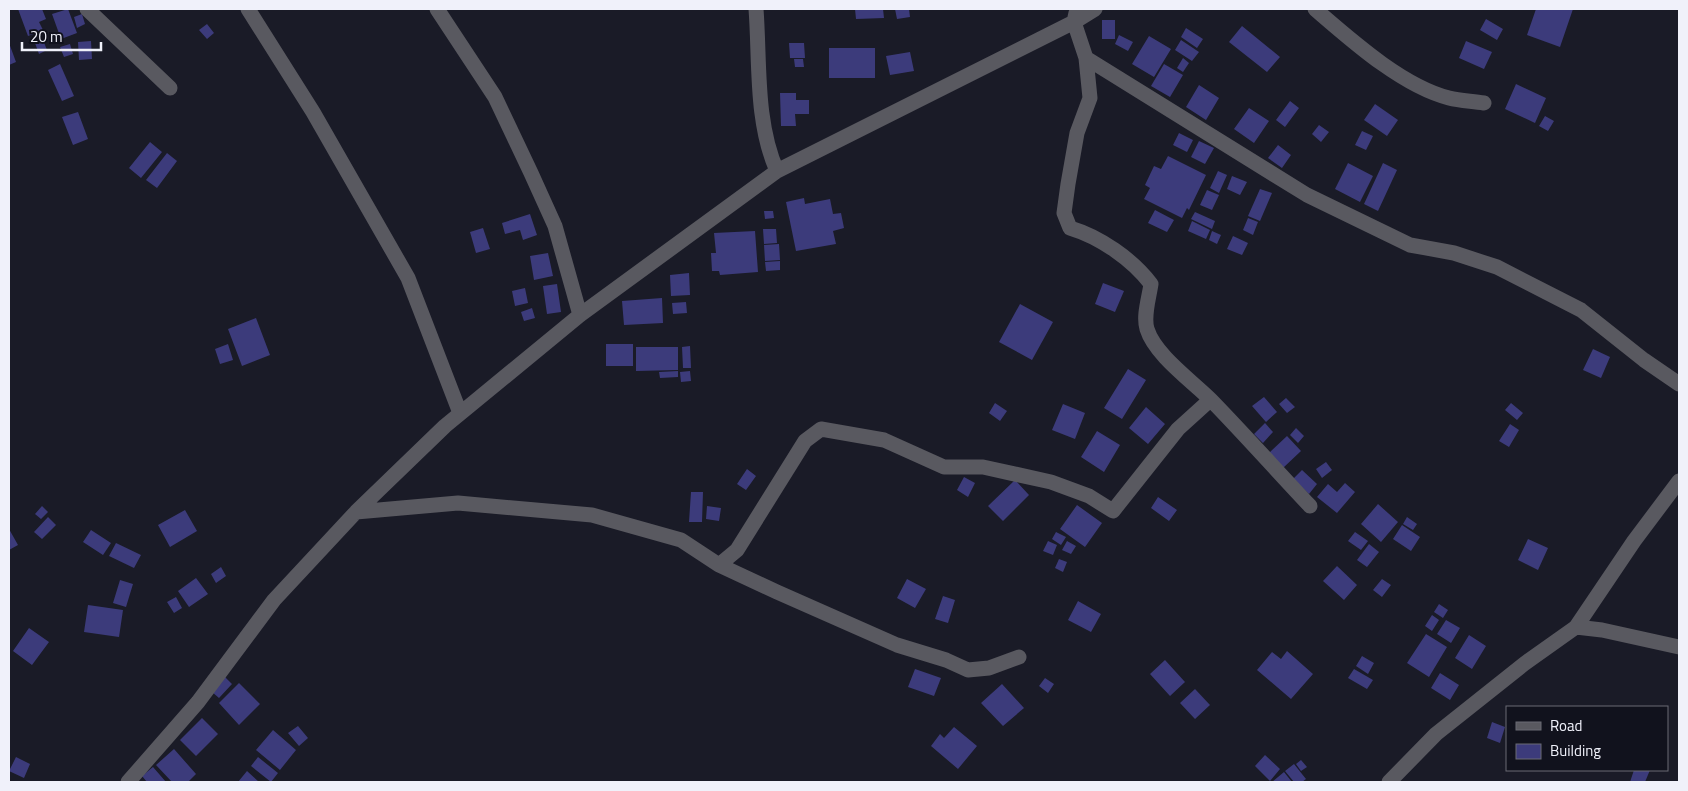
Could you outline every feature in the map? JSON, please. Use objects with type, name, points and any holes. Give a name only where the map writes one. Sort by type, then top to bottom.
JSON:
[{"type":"street","points":[[86,9],[170,88]]},
{"type":"street","points":[[248,9],[313,112],[408,278],[460,413]]},
{"type":"street","points":[[437,9],[495,97],[535,182],[555,226],[580,315]]},
{"type":"street","points":[[756,9],[763,113],[771,158],[777,171]]},
{"type":"street","points":[[128,782],[198,702],[274,600],[356,512],[460,413],[580,315],[777,171],[1076,15],[1095,9]]},
{"type":"street","points":[[1315,9],[1386,66],[1421,86],[1449,98],[1484,103]]},
{"type":"street","points":[[1076,15],[1086,58],[1090,98],[1077,133],[1064,213],[1070,228],[1084,232],[1140,270],[1151,284],[1146,317],[1147,330],[1174,367],[1210,400],[1310,506]]},
{"type":"street","points":[[1086,58],[1307,194],[1410,246],[1454,253],[1497,267],[1580,310],[1644,360],[1679,384]]},
{"type":"street","points":[[719,565],[737,550],[805,441],[821,429],[884,440],[944,467],[983,467],[1051,482],[1090,496],[1113,511],[1178,429],[1210,400]]},
{"type":"street","points":[[1389,782],[1436,734],[1524,664],[1576,627],[1634,542],[1679,481]]},
{"type":"street","points":[[356,512],[458,502],[592,515],[681,540],[719,565],[897,645],[946,660],[968,670],[989,668],[1019,657]]},
{"type":"street","points":[[1576,627],[1602,630],[1679,647]]},
{"type":"building","points":[[18,9],[42,9],[46,19],[39,22],[43,30],[28,36]]},
{"type":"building","points":[[68,9],[77,33],[61,39],[52,14]]},
{"type":"building","points":[[855,9],[883,9],[884,18],[856,19]]},
{"type":"building","points":[[895,9],[909,9],[910,17],[897,19]]},
{"type":"building","points":[[1536,9],[1573,9],[1560,47],[1527,35]]},
{"type":"building","points":[[82,14],[85,24],[77,28],[74,17]]},
{"type":"building","points":[[1486,19],[1503,29],[1497,40],[1480,30]]},
{"type":"building","points":[[1102,20],[1115,20],[1115,39],[1102,39]]},
{"type":"building","points":[[207,24],[214,33],[207,39],[199,30]]},
{"type":"building","points":[[1242,26],[1280,57],[1267,72],[1229,42]]},
{"type":"building","points":[[1186,28],[1203,39],[1197,48],[1181,37]]},
{"type":"building","points":[[1119,35],[1133,42],[1128,51],[1115,44]]},
{"type":"building","points":[[1149,36],[1171,49],[1154,77],[1132,64]]},
{"type":"building","points":[[43,40],[47,50],[39,54],[35,43]]},
{"type":"building","points":[[1181,40],[1199,52],[1192,61],[1175,50]]},
{"type":"building","points":[[91,41],[92,59],[79,60],[78,42]]},
{"type":"building","points":[[1466,41],[1492,52],[1484,69],[1459,58]]},
{"type":"building","points":[[9,43],[16,62],[9,65]]},
{"type":"building","points":[[789,43],[804,43],[805,58],[790,58]]},
{"type":"building","points":[[70,44],[73,54],[64,57],[60,47]]},
{"type":"building","points":[[829,48],[875,48],[875,78],[829,78]]},
{"type":"building","points":[[910,52],[914,71],[890,75],[886,56]]},
{"type":"building","points":[[1183,58],[1189,63],[1183,72],[1177,68]]},
{"type":"building","points":[[794,59],[803,59],[804,67],[795,67]]},
{"type":"building","points":[[60,64],[74,96],[62,101],[48,70]]},
{"type":"building","points":[[1164,64],[1183,75],[1170,97],[1151,86]]},
{"type":"building","points":[[1516,84],[1546,98],[1535,123],[1505,109]]},
{"type":"building","points":[[1199,85],[1219,98],[1206,120],[1186,107]]},
{"type":"building","points":[[780,93],[796,93],[796,100],[809,100],[809,114],[795,114],[796,126],[781,126]]},
{"type":"building","points":[[1290,101],[1299,108],[1285,127],[1276,120]]},
{"type":"building","points":[[1375,104],[1398,120],[1387,136],[1364,120]]},
{"type":"building","points":[[1249,108],[1269,121],[1254,143],[1234,129]]},
{"type":"building","points":[[78,112],[88,139],[73,145],[62,117]]},
{"type":"building","points":[[1545,116],[1554,121],[1548,131],[1539,126]]},
{"type":"building","points":[[1319,125],[1329,132],[1321,142],[1312,134]]},
{"type":"building","points":[[1362,131],[1373,136],[1366,150],[1355,145]]},
{"type":"building","points":[[1179,133],[1193,140],[1187,152],[1173,145]]},
{"type":"building","points":[[1199,141],[1214,148],[1205,164],[1191,157]]},
{"type":"building","points":[[150,142],[162,152],[141,178],[129,168]]},
{"type":"building","points":[[1278,145],[1291,155],[1282,168],[1268,158]]},
{"type":"building","points":[[167,153],[177,161],[157,188],[146,180]]},
{"type":"building","points":[[1168,156],[1206,175],[1189,210],[1187,208],[1182,218],[1144,199],[1150,188],[1145,185],[1154,166],[1161,169]]},
{"type":"building","points":[[1348,163],[1373,176],[1360,202],[1335,189]]},
{"type":"building","points":[[1383,163],[1397,170],[1378,211],[1364,204]]},
{"type":"building","points":[[1218,171],[1227,175],[1219,193],[1210,188]]},
{"type":"building","points":[[1232,176],[1247,182],[1240,195],[1227,189]]},
{"type":"building","points":[[1260,189],[1272,193],[1260,221],[1248,216]]},
{"type":"building","points":[[1207,190],[1219,195],[1212,210],[1200,205]]},
{"type":"building","points":[[804,198],[805,204],[830,199],[833,214],[841,213],[844,228],[833,231],[836,244],[796,251],[786,202]]},
{"type":"building","points":[[1155,210],[1174,220],[1167,232],[1148,223]]},
{"type":"building","points":[[764,211],[773,211],[774,218],[765,219]]},
{"type":"building","points":[[1195,212],[1215,221],[1212,229],[1191,219]]},
{"type":"building","points":[[530,214],[537,235],[523,240],[520,230],[505,234],[502,223]]},
{"type":"building","points":[[1248,218],[1258,222],[1253,235],[1243,230]]},
{"type":"building","points":[[1192,221],[1210,230],[1206,239],[1188,231]]},
{"type":"building","points":[[483,228],[490,249],[476,253],[470,232]]},
{"type":"building","points":[[763,229],[776,229],[777,243],[764,244]]},
{"type":"building","points":[[755,231],[758,272],[720,275],[719,271],[712,271],[711,253],[716,253],[714,233]]},
{"type":"building","points":[[1212,231],[1221,235],[1217,244],[1209,240]]},
{"type":"building","points":[[1233,236],[1248,243],[1242,255],[1227,249]]},
{"type":"building","points":[[779,244],[780,260],[765,261],[764,245]]},
{"type":"building","points":[[548,253],[553,276],[534,280],[530,256]]},
{"type":"building","points":[[780,261],[780,270],[766,271],[765,262]]},
{"type":"building","points":[[689,273],[690,295],[671,296],[670,275]]},
{"type":"building","points":[[1103,283],[1124,291],[1115,312],[1095,304]]},
{"type":"building","points":[[557,284],[561,312],[547,314],[543,286]]},
{"type":"building","points":[[525,288],[528,303],[515,306],[512,291]]},
{"type":"building","points":[[662,298],[663,323],[624,325],[622,301]]},
{"type":"building","points":[[686,302],[687,313],[673,314],[672,303]]},
{"type":"building","points":[[1020,304],[1053,322],[1032,360],[999,342]]},
{"type":"building","points":[[532,308],[535,318],[524,321],[521,312]]},
{"type":"building","points":[[256,318],[270,355],[242,366],[228,329]]},
{"type":"building","points":[[228,344],[233,360],[220,364],[215,349]]},
{"type":"building","points":[[606,344],[633,344],[633,366],[606,366]]},
{"type":"building","points":[[690,346],[691,368],[683,368],[682,347]]},
{"type":"building","points":[[636,347],[678,347],[678,370],[636,371]]},
{"type":"building","points":[[1593,349],[1610,357],[1601,378],[1583,370]]},
{"type":"building","points":[[1128,369],[1146,380],[1122,419],[1104,408]]},
{"type":"building","points":[[678,371],[678,377],[660,378],[659,372]]},
{"type":"building","points":[[690,371],[691,381],[681,382],[680,372]]},
{"type":"building","points":[[1264,397],[1277,412],[1266,422],[1252,406]]},
{"type":"building","points":[[1286,398],[1295,407],[1287,413],[1279,404]]},
{"type":"building","points":[[995,403],[1007,411],[1000,421],[989,413]]},
{"type":"building","points":[[1511,403],[1523,413],[1517,420],[1505,410]]},
{"type":"building","points":[[1063,404],[1085,413],[1075,439],[1052,430]]},
{"type":"building","points":[[1146,407],[1165,424],[1148,444],[1129,428]]},
{"type":"building","points":[[1265,423],[1273,432],[1263,443],[1254,434]]},
{"type":"building","points":[[1510,424],[1519,430],[1509,447],[1499,441]]},
{"type":"building","points":[[1296,428],[1304,436],[1298,443],[1290,435]]},
{"type":"building","points":[[1097,431],[1120,445],[1104,472],[1081,457]]},
{"type":"building","points":[[1287,436],[1301,451],[1283,468],[1269,453]]},
{"type":"building","points":[[1326,462],[1332,470],[1322,478],[1316,469]]},
{"type":"building","points":[[747,469],[756,476],[746,490],[737,484]]},
{"type":"building","points":[[1302,470],[1317,484],[1309,494],[1293,479]]},
{"type":"building","points":[[964,477],[975,483],[968,497],[957,490]]},
{"type":"building","points":[[1015,480],[1029,495],[1003,521],[988,506]]},
{"type":"building","points":[[1345,483],[1355,492],[1337,513],[1317,497],[1328,484],[1337,492]]},
{"type":"building","points":[[691,492],[703,492],[702,522],[689,522]]},
{"type":"building","points":[[1158,497],[1177,510],[1169,521],[1151,508]]},
{"type":"building","points":[[1378,504],[1398,522],[1381,542],[1361,524]]},
{"type":"building","points":[[1077,505],[1102,523],[1085,547],[1060,529]]},
{"type":"building","points":[[42,506],[48,512],[41,519],[35,514]]},
{"type":"building","points":[[707,506],[721,508],[719,521],[706,519]]},
{"type":"building","points":[[185,510],[197,531],[170,547],[158,525]]},
{"type":"building","points":[[48,517],[56,525],[42,539],[34,532]]},
{"type":"building","points":[[1407,517],[1417,524],[1413,530],[1403,524]]},
{"type":"building","points":[[1402,525],[1420,537],[1411,551],[1393,539]]},
{"type":"building","points":[[9,529],[18,545],[9,550]]},
{"type":"building","points":[[91,530],[111,543],[103,555],[83,542]]},
{"type":"building","points":[[1056,532],[1066,537],[1061,545],[1052,539]]},
{"type":"building","points":[[1355,532],[1368,541],[1361,550],[1348,541]]},
{"type":"building","points":[[1528,539],[1548,548],[1538,570],[1518,560]]},
{"type":"building","points":[[1048,541],[1057,545],[1053,555],[1043,551]]},
{"type":"building","points":[[1067,541],[1076,546],[1071,554],[1062,550]]},
{"type":"building","points":[[116,543],[141,555],[134,568],[109,556]]},
{"type":"building","points":[[1369,544],[1379,552],[1367,567],[1357,560]]},
{"type":"building","points":[[1059,559],[1067,562],[1063,572],[1055,568]]},
{"type":"building","points":[[1337,566],[1357,585],[1344,600],[1323,581]]},
{"type":"building","points":[[221,567],[226,576],[216,583],[211,574]]},
{"type":"building","points":[[196,578],[208,594],[189,607],[178,591]]},
{"type":"building","points":[[907,579],[926,589],[915,608],[897,598]]},
{"type":"building","points":[[1382,579],[1391,585],[1382,597],[1373,590]]},
{"type":"building","points":[[120,580],[133,584],[126,607],[113,603]]},
{"type":"building","points":[[943,596],[955,600],[948,623],[935,619]]},
{"type":"building","points":[[176,597],[182,608],[174,613],[167,602]]},
{"type":"building","points":[[1078,601],[1101,614],[1091,632],[1068,620]]},
{"type":"building","points":[[1439,604],[1448,610],[1443,618],[1434,612]]},
{"type":"building","points":[[88,605],[123,610],[119,637],[84,632]]},
{"type":"building","points":[[1432,615],[1439,620],[1432,631],[1425,626]]},
{"type":"building","points":[[1446,620],[1460,628],[1451,643],[1437,634]]},
{"type":"building","points":[[29,628],[49,642],[32,665],[13,651]]},
{"type":"building","points":[[1426,634],[1447,647],[1429,677],[1407,663]]},
{"type":"building","points":[[1469,635],[1486,646],[1472,669],[1455,658]]},
{"type":"building","points":[[1287,651],[1313,674],[1291,699],[1257,670],[1272,652],[1281,659]]},
{"type":"building","points":[[1362,656],[1374,663],[1368,674],[1356,666]]},
{"type":"building","points":[[1165,660],[1185,682],[1170,696],[1150,674]]},
{"type":"building","points":[[915,669],[941,678],[934,696],[908,687]]},
{"type":"building","points":[[1354,669],[1373,680],[1367,689],[1348,678]]},
{"type":"building","points":[[1440,673],[1459,685],[1450,700],[1431,688]]},
{"type":"building","points":[[225,677],[232,684],[219,698],[212,692]]},
{"type":"building","points":[[1045,678],[1054,684],[1048,693],[1039,686]]},
{"type":"building","points":[[239,683],[260,704],[239,725],[219,703]]},
{"type":"building","points":[[1002,684],[1024,708],[1003,726],[981,703]]},
{"type":"building","points":[[1195,689],[1210,705],[1195,719],[1180,703]]},
{"type":"building","points":[[202,718],[218,734],[196,756],[180,740]]},
{"type":"building","points":[[1492,722],[1505,727],[1500,743],[1487,738]]},
{"type":"building","points":[[298,726],[308,738],[299,746],[288,733]]},
{"type":"building","points":[[954,727],[977,746],[958,769],[931,746],[940,734],[944,738]]},
{"type":"building","points":[[273,730],[296,750],[280,770],[256,750]]},
{"type":"building","points":[[174,749],[196,774],[188,782],[172,782],[156,765]]},
{"type":"building","points":[[1265,755],[1280,769],[1270,781],[1255,766]]},
{"type":"building","points":[[16,757],[30,764],[24,778],[9,771]]},
{"type":"building","points":[[258,757],[278,773],[271,782],[251,766]]},
{"type":"building","points":[[1301,760],[1307,767],[1301,771],[1296,764]]},
{"type":"building","points":[[1294,764],[1306,779],[1302,782],[1294,782],[1285,771]]},
{"type":"building","points":[[153,767],[166,782],[147,782],[142,776]]},
{"type":"building","points":[[247,771],[259,782],[238,782]]},
{"type":"building","points":[[1634,771],[1650,771],[1645,782],[1630,782]]},
{"type":"building","points":[[1284,772],[1292,782],[1272,782]]}]
